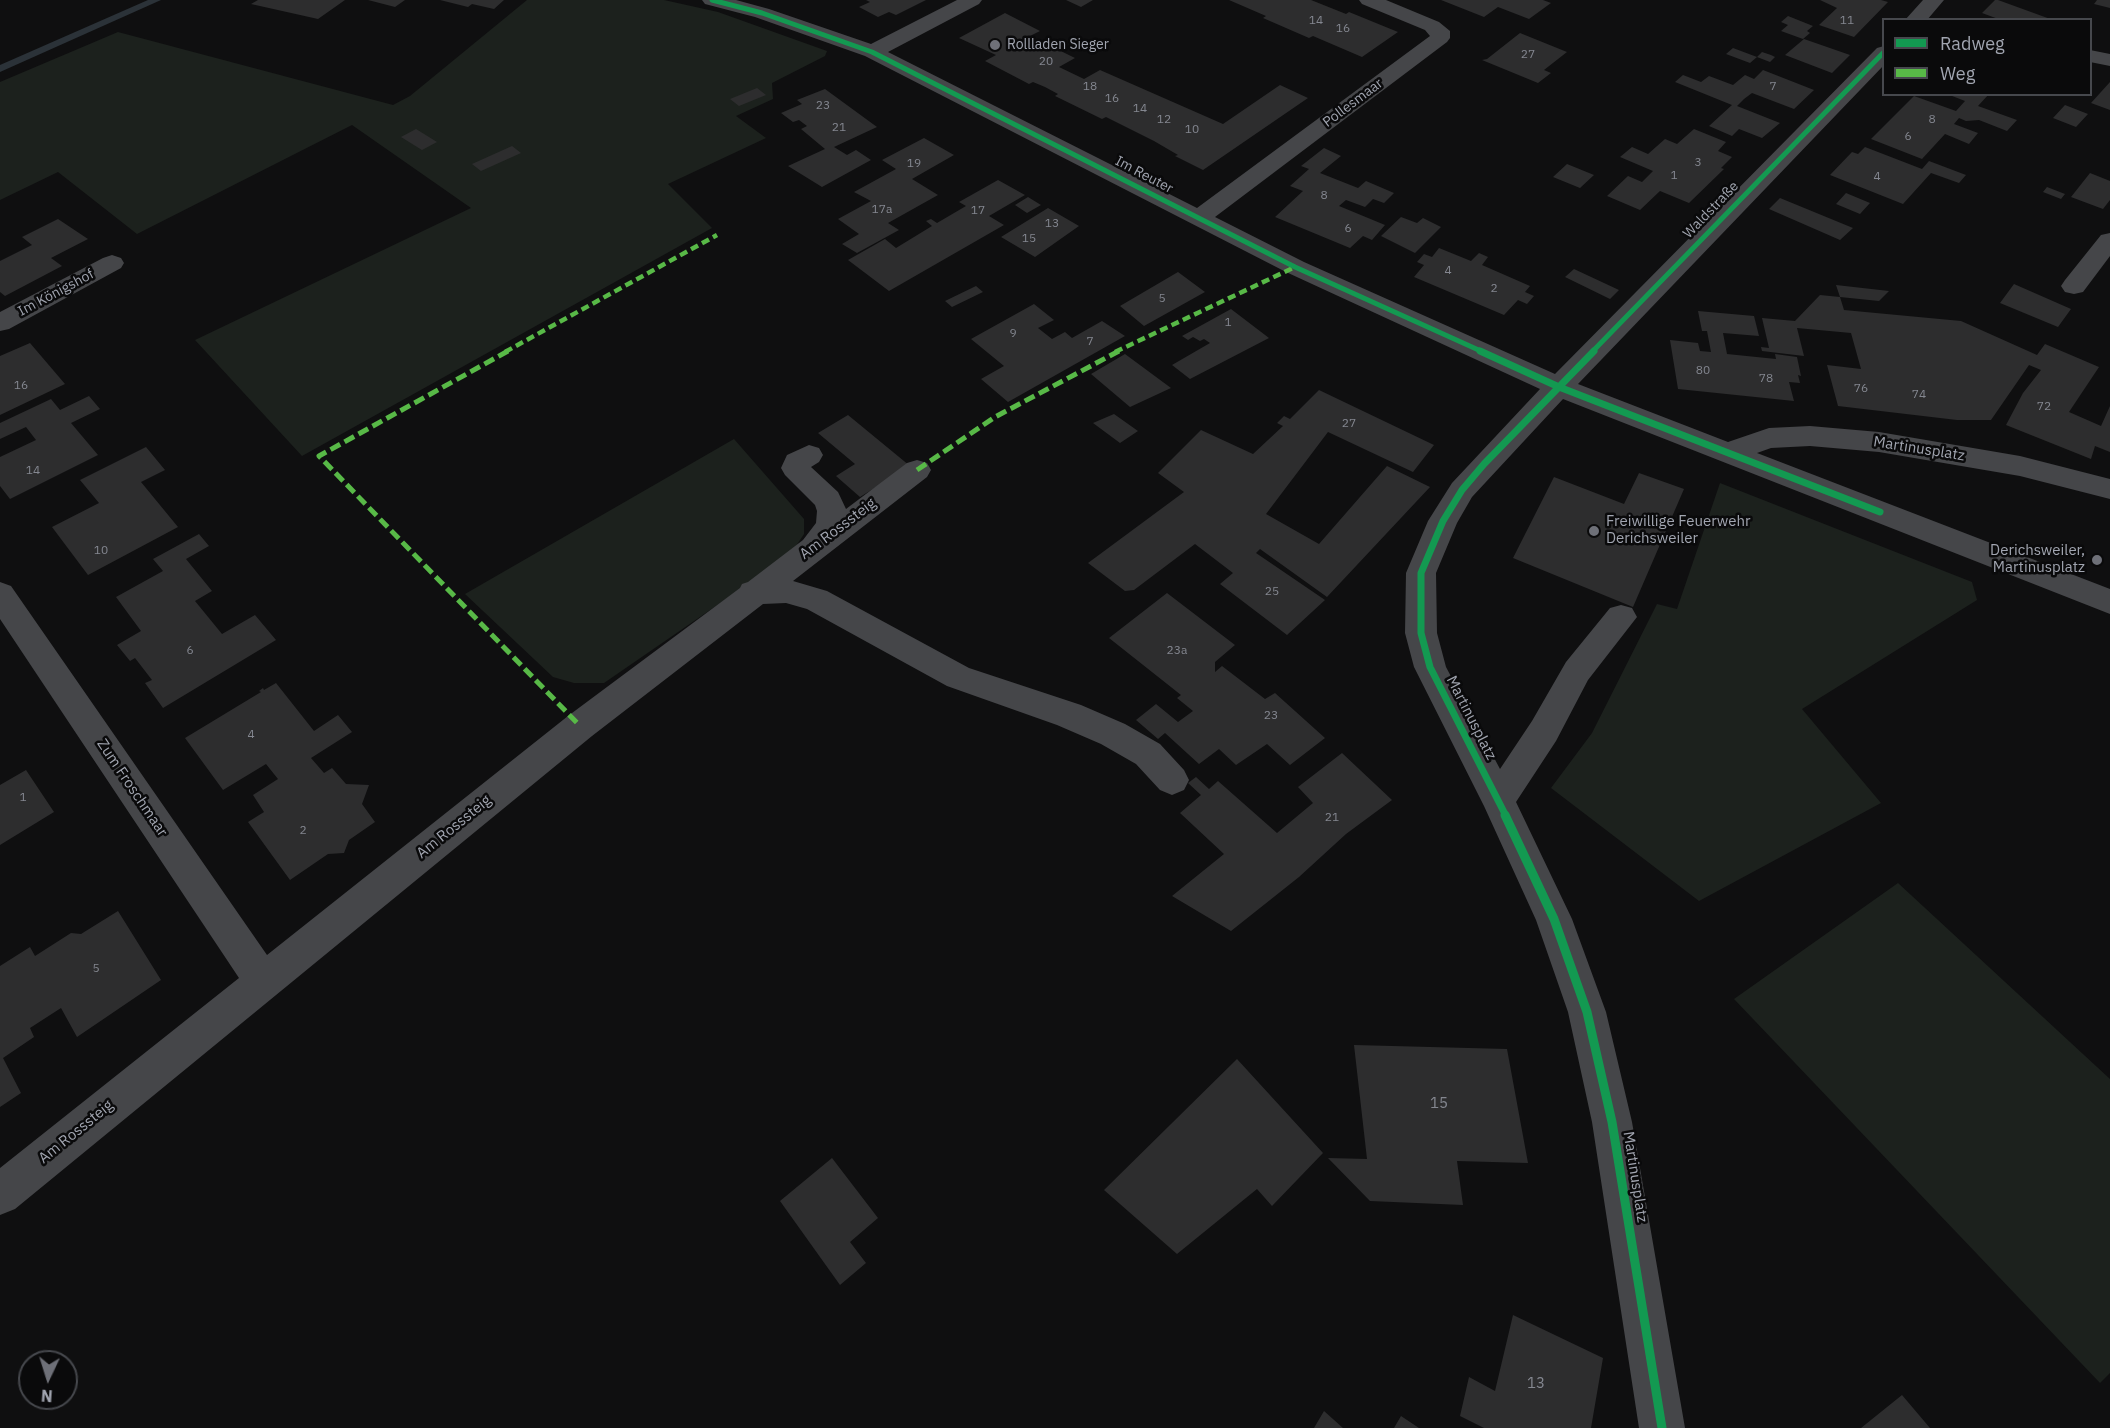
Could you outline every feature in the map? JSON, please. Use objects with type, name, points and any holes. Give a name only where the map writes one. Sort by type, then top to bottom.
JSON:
[{"type":"street","name":"Im Reuter","points":[[712,0],[762,13],[872,52],[1306,272],[1559,387]]},
{"type":"street","points":[[872,52],[972,0]]},
{"type":"street","name":"Pollesmaar","points":[[1198,218],[1440,38],[1440,31],[1432,26],[1369,0]]},
{"type":"street","points":[[1925,7],[1942,18]]},
{"type":"street","name":"Waldstraße","points":[[1559,387],[1882,54]]},
{"type":"street","points":[[2092,56],[2110,60]]},
{"type":"street","points":[[2074,286],[2110,240]]},
{"type":"street","name":"Im Königshof","points":[[0,323],[112,262]]},
{"type":"street","points":[[1559,387],[2110,602]]},
{"type":"street","name":"Martinusplatz","points":[[1559,387],[1484,464],[1462,490],[1443,521],[1421,573],[1421,633],[1430,667],[1498,800],[1554,919],[1587,1012],[1612,1122],[1662,1428]]},
{"type":"street","name":"Martinusplatz","points":[[1728,453],[1769,438],[1810,436],[1879,442],[2020,466],[2110,489]]},
{"type":"street","points":[[809,455],[797,462],[795,468],[828,500],[832,511],[830,525],[815,546]]},
{"type":"street","name":"Am Rosssteig","points":[[0,1194],[580,726],[916,470]]},
{"type":"street","points":[[753,592],[786,591],[816,599],[958,677],[1069,715],[1113,734],[1148,754],[1172,780]]},
{"type":"street","name":"Zum Froschmaar","points":[[0,594],[263,981]]},
{"type":"street","points":[[1498,800],[1544,731],[1577,671],[1621,617]]},
{"type":"shaded area","points":[[527,0],[664,0],[718,12],[827,51],[825,56],[772,83],[773,99],[736,116],[766,138],[668,184],[712,228],[302,456],[195,340],[471,208],[352,125],[137,234],[58,172],[0,200],[0,82],[118,32],[393,105],[410,96]]},
{"type":"shaded area","points":[[734,439],[804,519],[804,534],[790,555],[604,683],[574,683],[553,677],[465,594]]},
{"type":"shaded area","points":[[1720,483],[1972,582],[1977,600],[1802,709],[1881,803],[1699,901],[1551,788],[1592,733],[1657,604],[1677,609]]},
{"type":"shaded area","points":[[1898,883],[2110,1079],[2110,1373],[2100,1383],[1734,999]]},
{"type":"building","points":[[258,0],[345,0],[318,19],[251,4]]},
{"type":"building","points":[[368,0],[405,0],[395,7]]},
{"type":"building","points":[[440,0],[504,0],[494,9],[472,4],[468,7]]},
{"type":"building","points":[[866,0],[926,0],[896,15],[889,12],[878,17],[859,7],[870,2]]},
{"type":"building","points":[[1066,0],[1093,0],[1081,7]]},
{"type":"building","points":[[1229,0],[1311,0],[1346,14],[1349,12],[1398,32],[1362,57],[1313,36],[1309,38]]},
{"type":"building","points":[[1441,0],[1543,0],[1551,3],[1529,19],[1498,7],[1484,17]]},
{"type":"building","points":[[1820,0],[1888,2],[1854,37],[1819,25],[1837,8]]},
{"type":"building","points":[[1995,0],[1998,0],[2048,18],[1996,18],[1982,13]]},
{"type":"building","points":[[2097,0],[2110,0],[2110,8],[2094,4]]},
{"type":"building","points":[[1005,13],[1040,31],[1030,36],[1075,58],[1059,67],[1084,79],[1100,70],[1223,124],[1280,85],[1308,98],[1203,170],[1175,156],[1178,155],[1154,141],[1106,117],[1102,119],[1055,96],[1058,94],[1045,87],[1033,82],[1029,84],[985,61],[996,55],[959,38]]},
{"type":"building","points":[[1788,16],[1813,26],[1807,31],[1810,33],[1803,39],[1781,31],[1788,25],[1781,22]]},
{"type":"building","points":[[1520,33],[1567,52],[1544,70],[1551,73],[1538,83],[1482,60],[1487,59]]},
{"type":"building","points":[[1804,39],[1850,55],[1832,73],[1785,55]]},
{"type":"building","points":[[1733,48],[1757,57],[1750,63],[1726,54]]},
{"type":"building","points":[[1762,52],[1775,57],[1770,62],[1757,57]]},
{"type":"building","points":[[1763,70],[1814,90],[1794,109],[1752,93],[1744,99],[1737,106],[1780,123],[1762,138],[1739,129],[1732,136],[1709,126],[1732,105],[1675,82],[1683,75],[1701,82],[1709,76],[1733,85],[1745,75],[1754,79]]},
{"type":"building","points":[[2110,82],[2110,110],[2091,103]]},
{"type":"building","points":[[757,88],[766,95],[739,106],[730,99]]},
{"type":"building","points":[[825,89],[877,127],[834,147],[847,155],[856,150],[871,160],[822,187],[788,166],[825,149],[801,129],[807,126],[799,120],[793,122],[781,113],[802,104],[797,100]]},
{"type":"building","points":[[1914,96],[1956,111],[1965,101],[1952,96],[1987,96],[1978,106],[2017,120],[2007,131],[1979,120],[1966,121],[1959,118],[1954,124],[1978,133],[1969,144],[1945,134],[1922,159],[1871,139]]},
{"type":"building","points":[[2065,105],[2088,114],[2076,127],[2053,118]]},
{"type":"building","points":[[416,129],[437,142],[422,150],[401,137]]},
{"type":"building","points":[[1694,129],[1726,142],[1718,151],[1732,157],[1721,168],[1724,169],[1689,203],[1660,191],[1640,210],[1607,196],[1628,176],[1642,182],[1653,171],[1620,157],[1632,147],[1648,154],[1665,139],[1677,144]]},
{"type":"building","points":[[924,138],[954,155],[912,179],[938,195],[888,223],[899,230],[857,253],[842,244],[859,234],[838,219],[871,201],[854,192],[896,169],[882,160]]},
{"type":"building","points":[[512,146],[521,153],[481,171],[472,164]]},
{"type":"building","points":[[1865,147],[1922,169],[1929,161],[1966,175],[1959,183],[1931,173],[1903,204],[1830,175],[1852,152],[1858,154]]},
{"type":"building","points":[[1324,148],[1341,156],[1320,173],[1358,188],[1366,181],[1394,193],[1384,203],[1373,199],[1365,207],[1346,200],[1339,206],[1385,225],[1372,240],[1363,236],[1350,248],[1275,217],[1303,191],[1290,186],[1309,169],[1301,166]]},
{"type":"building","points":[[1567,164],[1594,175],[1580,188],[1553,177]]},
{"type":"building","points":[[2090,173],[2110,181],[2110,200],[2103,209],[2071,197]]},
{"type":"building","points":[[998,180],[1025,195],[989,216],[1004,225],[889,291],[848,260],[885,239],[896,248],[932,226],[926,221],[931,219],[937,223],[966,206],[959,202]]},
{"type":"building","points":[[2047,187],[2065,194],[2061,199],[2043,192]]},
{"type":"building","points":[[1846,193],[1870,203],[1860,214],[1836,204]]},
{"type":"building","points":[[1028,197],[1041,205],[1027,213],[1015,205]]},
{"type":"building","points":[[1780,198],[1853,228],[1840,240],[1769,209]]},
{"type":"building","points":[[1048,208],[1079,226],[1035,257],[1001,237]]},
{"type":"building","points":[[1401,217],[1417,223],[1423,218],[1441,227],[1415,253],[1381,236]]},
{"type":"building","points":[[58,219],[88,239],[51,258],[62,266],[5,296],[0,292],[0,261],[32,245],[22,237]]},
{"type":"building","points":[[1439,248],[1471,261],[1479,253],[1488,257],[1482,265],[1530,286],[1525,292],[1534,296],[1527,304],[1518,300],[1504,315],[1414,277],[1424,265],[1417,262],[1424,254],[1432,257]]},
{"type":"building","points":[[1574,269],[1619,290],[1610,299],[1565,277]]},
{"type":"building","points":[[1178,272],[1205,292],[1144,326],[1120,306]]},
{"type":"building","points":[[2014,284],[2071,309],[2058,327],[2000,303]]},
{"type":"building","points":[[1836,285],[1889,291],[1879,301],[1840,297]]},
{"type":"building","points":[[976,286],[983,292],[952,307],[945,301]]},
{"type":"building","points":[[1820,295],[1840,297],[1844,310],[1961,321],[2037,355],[2045,344],[2099,367],[2069,412],[2101,426],[2110,406],[2110,452],[2095,446],[2091,459],[2006,425],[2023,393],[2041,370],[2029,365],[1991,420],[1957,420],[1838,406],[1827,365],[1861,369],[1851,333],[1797,328],[1804,356],[1762,351],[1761,347],[1769,348],[1762,318],[1795,321]]},
{"type":"building","points":[[1034,304],[1054,320],[1038,328],[1052,339],[1065,332],[1072,338],[1102,321],[1125,336],[1008,402],[981,379],[1004,366],[971,339]]},
{"type":"building","points":[[1231,309],[1269,338],[1190,379],[1172,365],[1210,343],[1193,337],[1188,340],[1182,336]]},
{"type":"building","points":[[1698,311],[1754,316],[1759,336],[1723,333],[1727,354],[1776,359],[1775,354],[1797,357],[1800,383],[1789,382],[1794,401],[1678,389],[1670,340],[1698,343],[1700,351],[1711,352],[1707,331],[1702,331]]},
{"type":"building","points":[[30,343],[65,384],[0,415],[0,356]]},
{"type":"building","points":[[1125,354],[1171,388],[1130,407],[1091,374]]},
{"type":"building","points":[[1319,390],[1434,445],[1413,472],[1328,432],[1266,514],[1319,544],[1387,466],[1430,487],[1327,597],[1260,549],[1256,553],[1325,600],[1287,635],[1220,584],[1233,573],[1195,544],[1134,590],[1125,591],[1088,563],[1184,492],[1158,473],[1201,430],[1253,454],[1283,426],[1277,423],[1284,416],[1290,419]]},
{"type":"building","points":[[89,396],[100,409],[71,423],[98,455],[10,499],[0,486],[0,457],[36,440],[26,427],[0,439],[0,423],[51,399],[60,410]]},
{"type":"building","points":[[1114,414],[1138,431],[1120,443],[1093,423]]},
{"type":"building","points":[[848,415],[910,466],[860,497],[836,476],[855,464],[818,433]]},
{"type":"building","points":[[146,447],[165,470],[141,482],[178,527],[88,575],[52,527],[99,503],[80,480]]},
{"type":"building","points":[[1639,473],[1684,489],[1633,607],[1513,558],[1554,477],[1624,504]]},
{"type":"building","points":[[199,534],[209,546],[186,559],[212,591],[195,601],[222,634],[255,615],[276,640],[163,708],[145,683],[152,680],[135,658],[130,661],[117,645],[141,631],[116,597],[163,571],[153,559]]},
{"type":"building","points":[[1167,593],[1235,645],[1215,662],[1215,672],[1222,666],[1265,699],[1275,693],[1325,738],[1290,765],[1267,744],[1236,765],[1219,749],[1199,764],[1165,733],[1158,739],[1136,720],[1156,704],[1178,722],[1193,711],[1177,698],[1181,695],[1109,638]]},
{"type":"building","points":[[276,683],[314,731],[338,715],[352,732],[311,758],[324,773],[332,768],[346,784],[369,785],[362,804],[375,822],[349,840],[344,853],[328,854],[290,880],[248,822],[264,812],[253,795],[278,779],[266,764],[223,790],[185,738],[261,692],[259,691],[263,688],[264,690]]},
{"type":"building","points":[[1342,753],[1392,800],[1346,834],[1299,877],[1231,931],[1172,896],[1224,854],[1180,813],[1201,795],[1188,783],[1196,777],[1209,789],[1218,781],[1277,833],[1313,803],[1298,787]]},
{"type":"building","points":[[26,770],[54,812],[0,845],[0,785]]},
{"type":"building","points":[[118,911],[161,980],[77,1037],[61,1008],[30,1028],[34,1037],[3,1058],[21,1093],[0,1107],[0,966],[30,947],[35,956],[71,933],[81,934]]},
{"type":"building","points":[[1354,1045],[1507,1049],[1528,1163],[1457,1161],[1463,1205],[1370,1201],[1328,1158],[1367,1159]]},
{"type":"building","points":[[1237,1059],[1323,1153],[1272,1206],[1257,1189],[1177,1254],[1104,1190]]},
{"type":"building","points":[[832,1158],[878,1218],[850,1242],[866,1263],[840,1285],[780,1201]]},
{"type":"building","points":[[1513,1315],[1603,1358],[1591,1428],[1484,1428],[1460,1416],[1469,1377],[1495,1391]]},
{"type":"building","points":[[1902,1395],[1930,1428],[1861,1428]]},
{"type":"building","points":[[1324,1411],[1343,1428],[1314,1428]]},
{"type":"building","points":[[1401,1416],[1419,1428],[1394,1428]]},
{"type":"waterway","points":[[0,69],[156,0]]},
{"type":"marked path","points":[[580,726],[319,456],[717,235]]},
{"type":"marked path","points":[[917,470],[995,417],[1087,366],[1295,267]]},
{"type":"cycle path","points":[[712,0],[762,13],[872,52],[1295,267],[1559,387],[1880,512]]},
{"type":"cycle path","points":[[1662,1428],[1612,1122],[1587,1012],[1554,919],[1498,800],[1430,667],[1421,633],[1421,573],[1443,521],[1462,490],[1484,464],[1882,54]]},
{"type":"place","name":"Rollladen Sieger","points":[[995,45]]},
{"type":"place","name":"Freiwillige Feuerwehr Derichsweiler","points":[[1594,531]]},
{"type":"place","name":"Derichsweiler, Martinusplatz","points":[[2097,560]]}]
